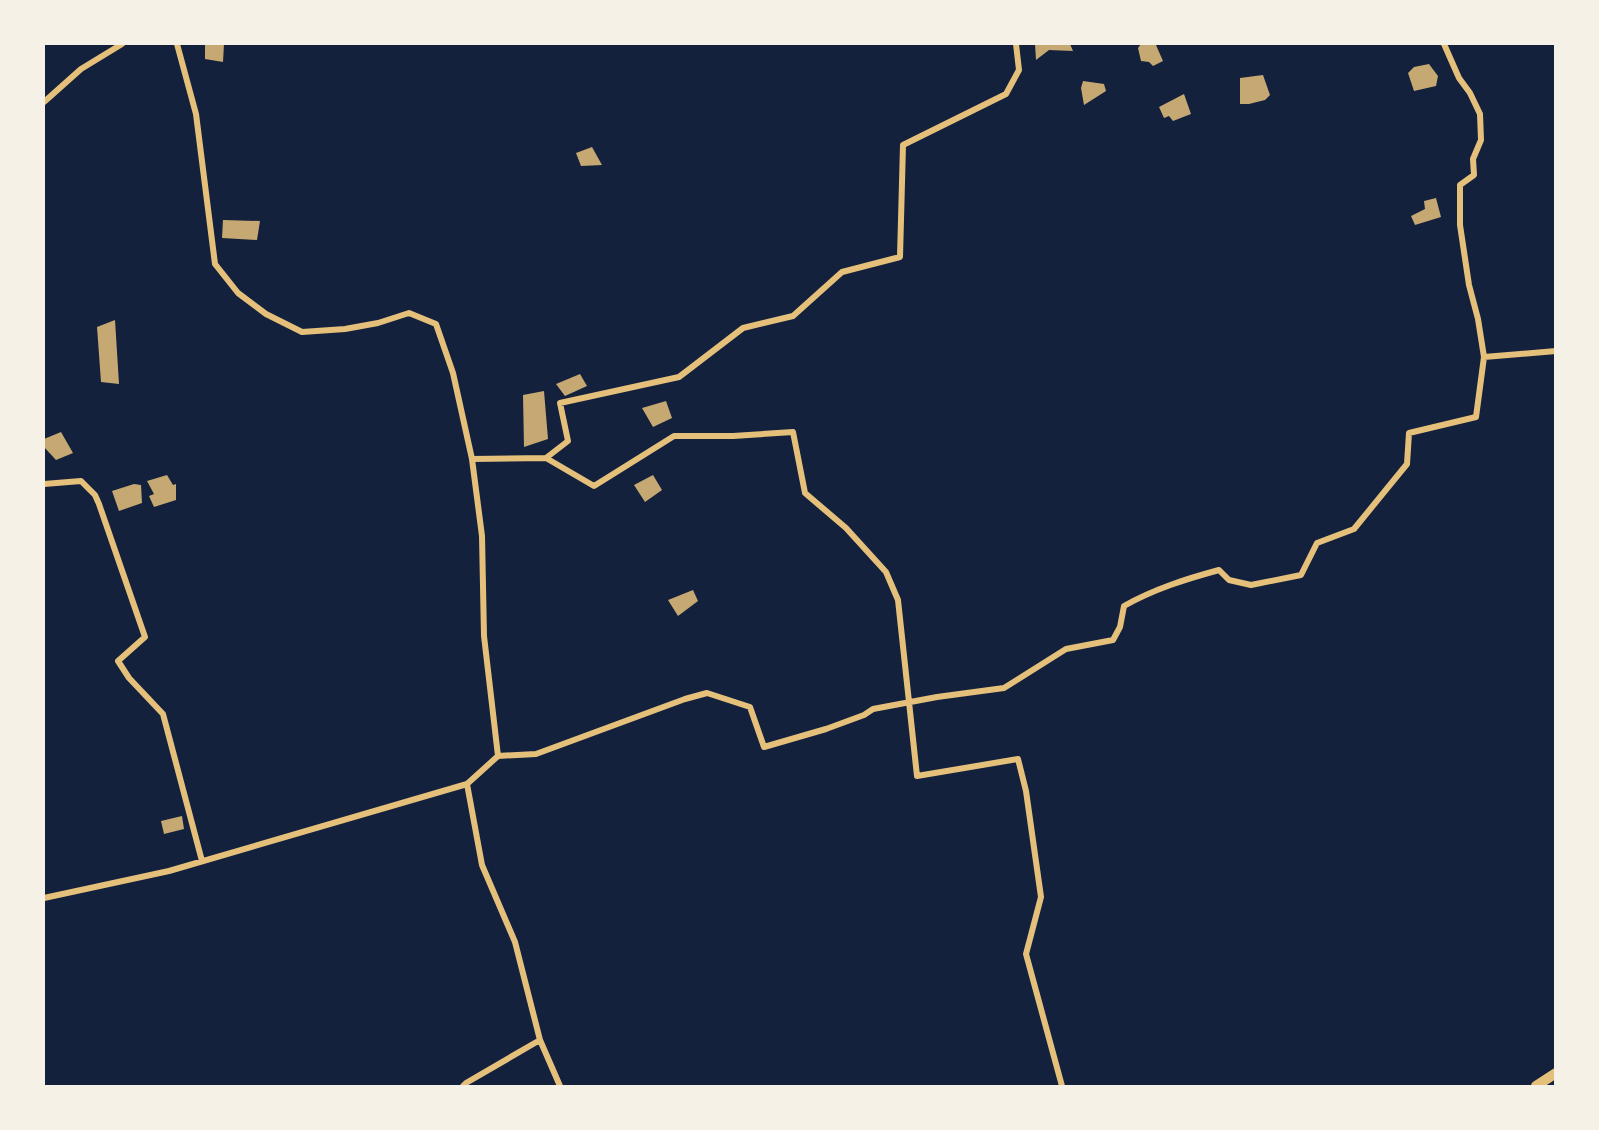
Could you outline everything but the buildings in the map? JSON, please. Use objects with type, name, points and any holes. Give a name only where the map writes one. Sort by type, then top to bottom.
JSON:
[{"type":"highway","points":[[1536,1086],[1556,1073]]},
{"type":"street","points":[[44,102],[81,69],[122,44]]},
{"type":"street","points":[[177,44],[196,114],[215,264],[238,293],[266,314],[302,332],[345,329],[378,323],[409,313],[436,324],[453,373],[472,459],[482,536],[484,636],[498,756]]},
{"type":"street","points":[[546,458],[568,441],[560,403],[679,377],[743,328],[793,316],[842,272],[900,257],[903,145],[1006,94],[1019,70],[1016,44]]},
{"type":"street","points":[[44,898],[169,871],[467,784],[498,756],[536,754],[707,693],[750,707],[764,747],[826,729],[864,715],[873,709],[1004,688],[1066,649],[1113,640],[1120,627],[1124,606],[1146,593],[1220,570],[1229,580],[1251,585],[1301,575],[1317,543],[1354,529],[1407,464],[1409,433],[1476,417],[1484,357],[1478,319],[1469,285],[1460,225],[1460,185],[1474,175],[1473,159],[1481,140],[1480,114],[1470,93],[1459,78],[1444,44]]},
{"type":"street","points":[[1484,357],[1556,351]]},
{"type":"street","points":[[472,459],[546,458],[594,486],[674,436],[733,436],[793,432],[805,492],[846,528],[886,572],[898,600],[917,776],[1018,759],[1026,791],[1041,897],[1026,954],[1062,1086]]},
{"type":"street","points":[[44,484],[81,481],[95,495],[99,504],[145,637],[118,661],[129,678],[164,714],[202,861]]},
{"type":"street","points":[[467,784],[482,865],[515,942],[540,1040],[560,1086]]},
{"type":"street","points":[[463,1086],[540,1040]]}]
